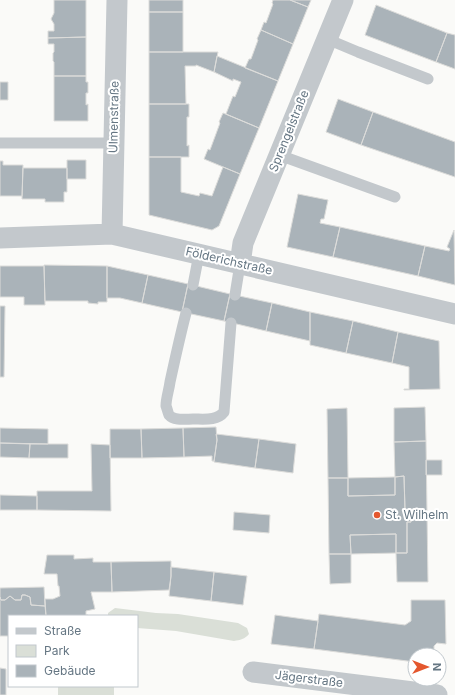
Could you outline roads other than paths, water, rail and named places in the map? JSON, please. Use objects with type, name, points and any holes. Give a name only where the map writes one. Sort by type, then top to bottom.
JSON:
[{"type":"street","name":"Ulmenstraße","points":[[112,234],[117,0]]},
{"type":"street","name":"Sprengelstraße","points":[[240,264],[243,243],[343,0]]},
{"type":"street","name":"Földerichstraße","points":[[0,238],[112,234],[455,314]]},
{"type":"street","name":"Jägerstraße","points":[[253,672],[438,695]]},
{"type":"lane","points":[[327,39],[428,79]]},
{"type":"lane","points":[[0,143],[114,143]]},
{"type":"lane","points":[[279,156],[395,197]]},
{"type":"lane","points":[[193,285],[199,254]]},
{"type":"lane","points":[[235,295],[240,264]]},
{"type":"lane","points":[[186,313],[174,362],[166,407],[169,414],[174,418],[216,418],[221,416],[224,412],[231,323]]},
{"type":"place","name":"St. Wilhelm","points":[[377,515]]}]
